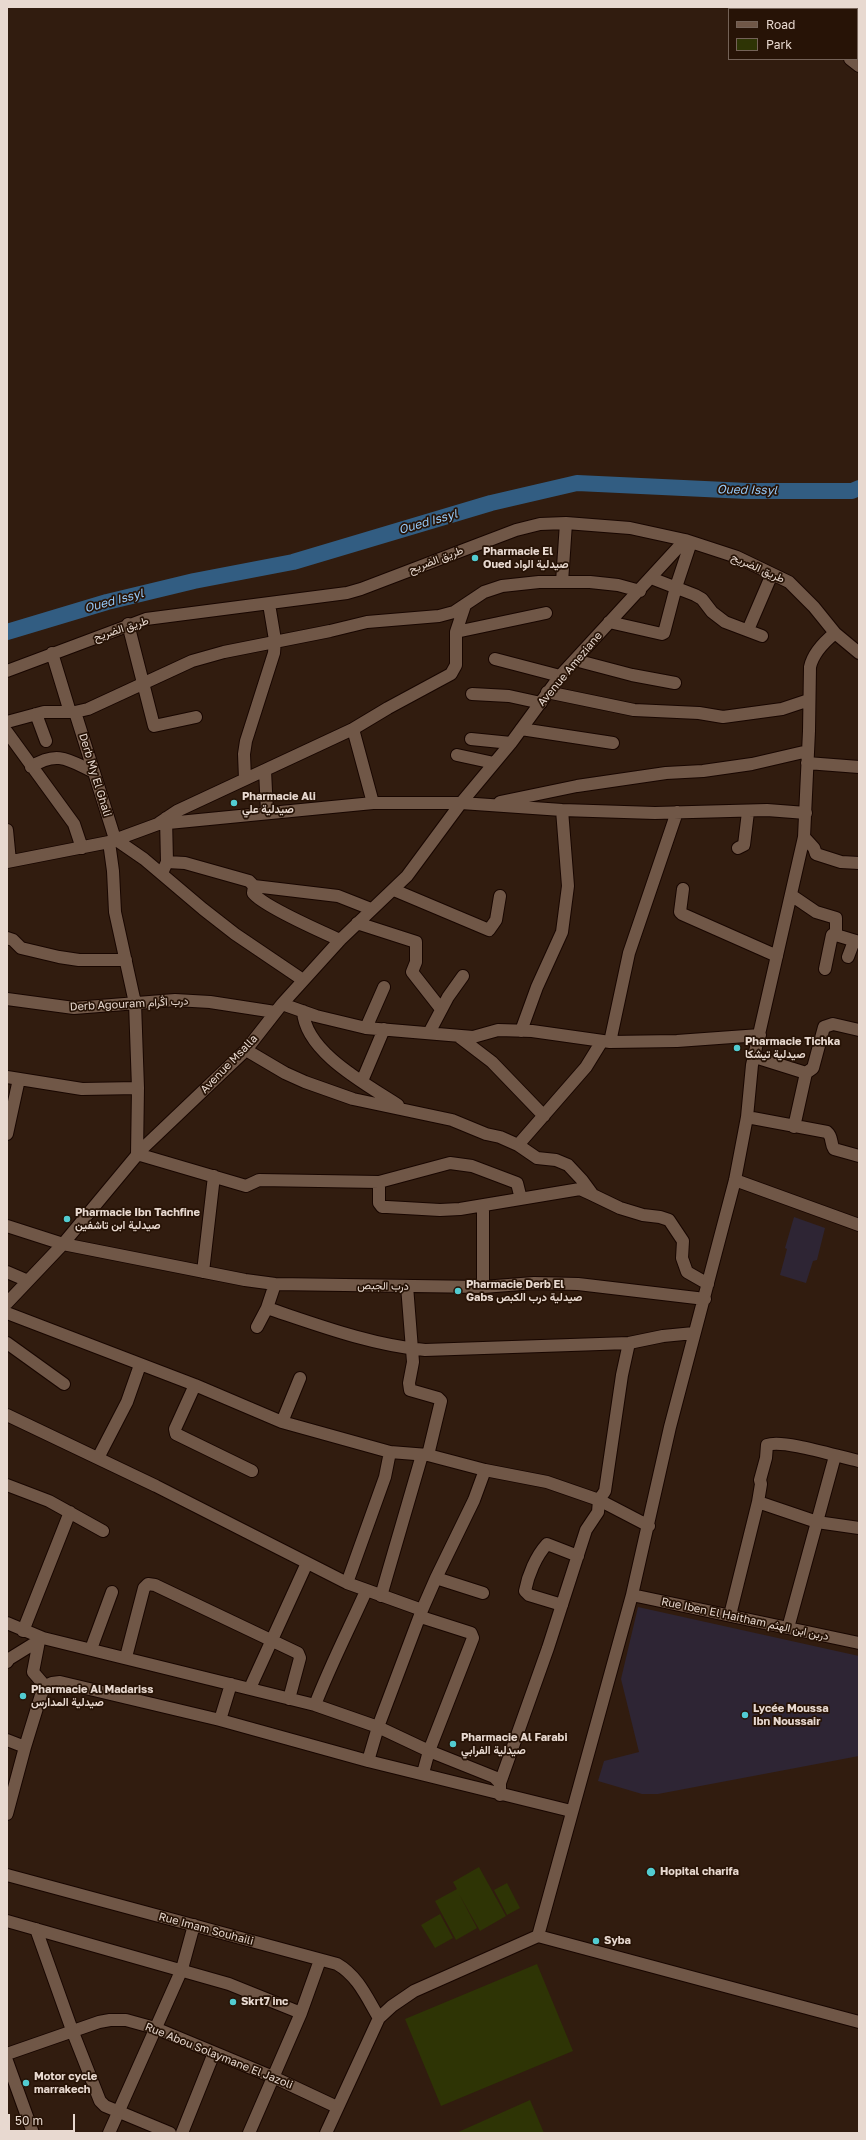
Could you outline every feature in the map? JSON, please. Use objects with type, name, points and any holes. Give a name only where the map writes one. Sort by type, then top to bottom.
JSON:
[{"type":"street","name":"طريق الضريح","points":[[7,671],[128,624],[146,619],[269,604],[361,589],[516,530],[540,524],[566,523],[630,528],[688,541],[737,557],[789,582],[799,591],[835,633],[859,653]]},
{"type":"street","points":[[562,582],[566,523]]},
{"type":"street","points":[[609,622],[662,634],[664,633],[688,541]]},
{"type":"street","name":"Avenue Ameziane","points":[[461,803],[511,743],[560,676],[609,622],[688,541]]},
{"type":"street","points":[[748,630],[772,574]]},
{"type":"street","points":[[651,578],[702,599],[712,612],[725,622],[762,636]]},
{"type":"street","points":[[7,722],[36,714],[72,712],[88,709],[144,685],[192,661],[224,652],[275,640],[330,631],[367,622],[439,616],[454,612],[484,592],[502,586],[562,582],[590,582],[618,585],[640,590]]},
{"type":"street","points":[[245,780],[244,754],[246,741],[274,654],[275,640],[269,604]]},
{"type":"street","points":[[163,822],[177,811],[353,729],[451,674],[456,665],[456,632],[465,605]]},
{"type":"street","points":[[456,632],[546,613]]},
{"type":"street","points":[[128,624],[154,726],[196,717]]},
{"type":"street","points":[[538,1936],[571,1811],[632,1595],[694,1333],[735,1180],[747,1117],[752,1065],[804,836],[811,661],[824,642],[835,633]]},
{"type":"street","name":"Derb My El Ghali","points":[[52,653],[94,772],[112,840],[115,912],[135,1003],[138,1088],[137,1154]]},
{"type":"street","points":[[495,659],[560,676]]},
{"type":"street","points":[[575,660],[632,675],[675,683]]},
{"type":"street","points":[[472,694],[544,697],[634,710],[699,713],[723,717],[782,709],[809,700]]},
{"type":"street","points":[[36,714],[46,741]]},
{"type":"street","points":[[521,728],[613,742]]},
{"type":"street","points":[[353,729],[374,803]]},
{"type":"street","points":[[7,732],[31,767],[74,824],[82,848]]},
{"type":"street","points":[[472,739],[511,743]]},
{"type":"street","points":[[457,755],[494,763]]},
{"type":"street","points":[[31,767],[41,760],[56,757],[94,772]]},
{"type":"street","points":[[491,804],[577,786],[666,773],[714,769],[808,757],[859,767]]},
{"type":"street","points":[[265,770],[267,812]]},
{"type":"street","points":[[7,830],[8,862],[82,848],[112,840],[163,822],[374,803],[491,804],[562,810],[655,813],[748,812],[767,810],[806,813]]},
{"type":"street","name":"Avenue Msalla","points":[[7,1303],[63,1244],[137,1154],[246,1050],[278,1008],[340,940],[371,909],[394,890],[423,857],[461,803]]},
{"type":"street","points":[[521,1032],[563,926],[568,886],[562,810]]},
{"type":"street","points":[[518,1146],[606,1042],[629,953],[677,812]]},
{"type":"street","points":[[738,848],[744,845],[748,812]]},
{"type":"street","points":[[162,873],[167,862],[163,822]]},
{"type":"street","points":[[804,836],[814,848],[816,854],[820,856],[841,862],[859,863]]},
{"type":"street","points":[[112,840],[162,873],[202,909],[303,980]]},
{"type":"street","points":[[167,862],[185,863],[249,881],[254,886],[338,896],[371,909]]},
{"type":"street","points":[[254,886],[253,893],[260,899],[340,940]]},
{"type":"street","points":[[683,889],[680,912],[682,914],[777,956]]},
{"type":"street","points":[[394,890],[489,930],[496,920],[500,896]]},
{"type":"street","points":[[791,895],[816,912],[836,918],[835,933],[832,935],[825,969]]},
{"type":"street","points":[[358,923],[416,942],[416,962],[412,972],[441,1009]]},
{"type":"street","points":[[835,933],[836,935],[856,941],[848,958]]},
{"type":"street","points":[[7,938],[14,940],[21,948],[59,957],[79,960],[126,960]]},
{"type":"street","points":[[429,1033],[441,1009],[463,976]]},
{"type":"street","points":[[366,1028],[384,987]]},
{"type":"street","name":"Derb Agouram درب اڭرام","points":[[7,999],[74,1008],[175,1000],[210,1002],[303,1011],[366,1028],[473,1037],[498,1030],[521,1032],[532,1031],[606,1042],[677,1041],[760,1035]]},
{"type":"street","points":[[303,1011],[305,1028],[322,1051],[362,1081],[404,1109]]},
{"type":"street","points":[[794,1127],[806,1073],[813,1068],[824,1027],[833,1024],[859,1030]]},
{"type":"street","points":[[362,1081],[384,1029]]},
{"type":"street","points":[[457,1035],[492,1062],[544,1116]]},
{"type":"street","points":[[246,1050],[285,1073],[305,1082],[353,1099],[452,1120],[518,1146],[537,1158],[556,1160],[568,1165],[593,1195]]},
{"type":"street","points":[[755,1056],[806,1073]]},
{"type":"street","points":[[7,1134],[13,1078],[82,1089],[138,1088]]},
{"type":"street","points":[[747,1117],[827,1132],[831,1136],[832,1146],[837,1150],[859,1156]]},
{"type":"street","points":[[137,1154],[246,1186],[259,1180],[379,1182],[438,1165],[459,1163],[517,1183],[521,1199]]},
{"type":"street","points":[[203,1272],[214,1176]]},
{"type":"street","points":[[735,1180],[859,1225]]},
{"type":"street","points":[[379,1182],[379,1203],[382,1207],[440,1210],[483,1206],[580,1190],[620,1208],[642,1215],[660,1217],[669,1220],[683,1242],[682,1258],[687,1272],[708,1284]]},
{"type":"street","points":[[483,1206],[483,1287]]},
{"type":"street","name":"درب الجبص","points":[[7,1226],[63,1244],[203,1272],[275,1284],[483,1287],[534,1283],[578,1284],[704,1299]]},
{"type":"street","points":[[7,1272],[28,1281]]},
{"type":"street","points":[[257,1327],[267,1308],[275,1284]]},
{"type":"street","points":[[381,1596],[441,1401],[438,1398],[410,1390],[409,1383],[413,1362],[407,1286]]},
{"type":"street","points":[[267,1308],[329,1329],[411,1349],[527,1348],[629,1343],[663,1336],[694,1333]]},
{"type":"street","points":[[7,1313],[140,1365],[196,1385],[282,1422],[390,1452],[425,1455],[485,1470],[547,1482],[599,1500],[649,1526]]},
{"type":"street","points":[[7,1343],[64,1384]]},
{"type":"street","points":[[500,1789],[586,1530],[598,1512],[599,1500],[605,1491],[622,1375],[629,1343]]},
{"type":"street","points":[[98,1458],[127,1402],[140,1365]]},
{"type":"street","points":[[282,1422],[300,1378]]},
{"type":"street","points":[[196,1385],[175,1429],[176,1434],[252,1471]]},
{"type":"street","points":[[7,1415],[98,1458],[347,1583],[471,1634],[473,1638],[429,1751],[423,1773]]},
{"type":"street","points":[[730,1615],[758,1502],[761,1484],[760,1480],[768,1444],[791,1445],[859,1461]]},
{"type":"street","points":[[347,1583],[385,1477],[390,1452]]},
{"type":"street","points":[[788,1628],[835,1456]]},
{"type":"street","points":[[368,1761],[378,1726],[436,1578],[474,1500],[485,1470]]},
{"type":"street","points":[[8,1487],[49,1501],[103,1531]]},
{"type":"street","points":[[758,1502],[817,1522],[859,1528]]},
{"type":"street","points":[[23,1631],[70,1512]]},
{"type":"street","points":[[562,1605],[529,1595],[525,1592],[526,1587],[533,1568],[547,1544],[578,1556]]},
{"type":"street","points":[[250,1688],[307,1563]]},
{"type":"street","points":[[436,1578],[482,1593]]},
{"type":"street","points":[[126,1657],[144,1588],[151,1584],[205,1607],[300,1655],[289,1699]]},
{"type":"street","points":[[315,1705],[331,1663],[350,1628],[366,1591]]},
{"type":"street","points":[[91,1649],[112,1592]]},
{"type":"street","name":"Rue Iben El Haitham دربن ابن الهثم","points":[[632,1595],[859,1643]]},
{"type":"street","points":[[7,1623],[41,1639],[126,1657],[250,1688],[315,1705],[378,1726],[429,1751],[494,1777],[500,1789]]},
{"type":"street","points":[[8,1660],[41,1639]]},
{"type":"street","points":[[41,1639],[33,1672],[45,1686]]},
{"type":"street","points":[[7,1814],[24,1747],[45,1686],[52,1683],[72,1685],[220,1720],[368,1761],[500,1789],[571,1811]]},
{"type":"street","points":[[220,1720],[231,1684]]},
{"type":"street","points":[[7,1740],[24,1747]]},
{"type":"street","name":"Rue Imam Souhaili","points":[[7,1875],[337,1964],[349,1971],[379,2018]]},
{"type":"street","points":[[7,1921],[182,1969],[250,1992],[301,2013]]},
{"type":"street","points":[[109,2133],[182,1969],[194,1925]]},
{"type":"street","points":[[36,1929],[72,2030],[100,2101],[105,2106],[170,2133]]},
{"type":"street","points":[[326,2133],[379,2018],[392,2006],[414,1991],[538,1936],[858,2018]]},
{"type":"street","points":[[249,2133],[301,2013],[320,1960]]},
{"type":"street","name":"Rue Abou Solaymane El Jazoli","points":[[7,2054],[72,2030],[110,2020],[126,2020],[155,2028],[273,2077],[337,2108]]},
{"type":"street","points":[[182,2133],[214,2053]]},
{"type":"street","points":[[7,2061],[10,2079],[33,2133]]},
{"type":"shaded area","points":[[794,1217],[825,1228],[817,1260],[813,1261],[806,1283],[780,1275],[787,1249],[785,1248]]},
{"type":"shaded area","name":"Lycée Moussa Ibn Noussair","points":[[638,1607],[859,1656],[859,1756],[658,1794],[642,1794],[598,1781],[604,1761],[639,1752],[621,1679]]},
{"type":"green space","points":[[479,1867],[506,1916],[480,1931],[459,1894],[477,1928],[456,1940],[435,1901],[457,1889],[453,1882]]},
{"type":"green space","points":[[507,1883],[520,1908],[507,1915],[494,1890]]},
{"type":"green space","points":[[440,1914],[453,1938],[435,1948],[421,1925]]},
{"type":"green space","points":[[537,1964],[573,2051],[441,2106],[405,2019]]},
{"type":"green space","points":[[530,2100],[544,2133],[456,2133]]},
{"type":"waterway","name":"Oued Issyl","points":[[7,632],[107,602],[194,581],[293,562],[491,503],[577,483],[747,491],[852,491],[859,488]]},
{"type":"place","name":"Pharmacie El Oued صيدلية الواد","points":[[475,558]]},
{"type":"place","name":"Pharmacie Ali صيدلية علي","points":[[234,803]]},
{"type":"place","name":"Pharmacie Tichka صيدلية تيشكا","points":[[737,1048]]},
{"type":"place","name":"Pharmacie Ibn Tachfine صيدلية ابن تاشفين","points":[[67,1219]]},
{"type":"place","name":"Pharmacie Derb El Gabs صيدلية درب الكبص","points":[[458,1291]]},
{"type":"place","name":"Pharmacie Al Madariss صيدلية المدارس","points":[[23,1696]]},
{"type":"place","name":"Lycée Moussa Ibn Noussair","points":[[745,1715]]},
{"type":"place","name":"Pharmacie Al Farabi صيدلية الفرابي","points":[[453,1744]]},
{"type":"place","name":"Hopital charifa","points":[[651,1872]]},
{"type":"place","name":"Syba","points":[[596,1941]]},
{"type":"place","name":"Skrt7 inc","points":[[233,2002]]},
{"type":"place","name":"Motor cycle marrakech","points":[[26,2083]]}]
